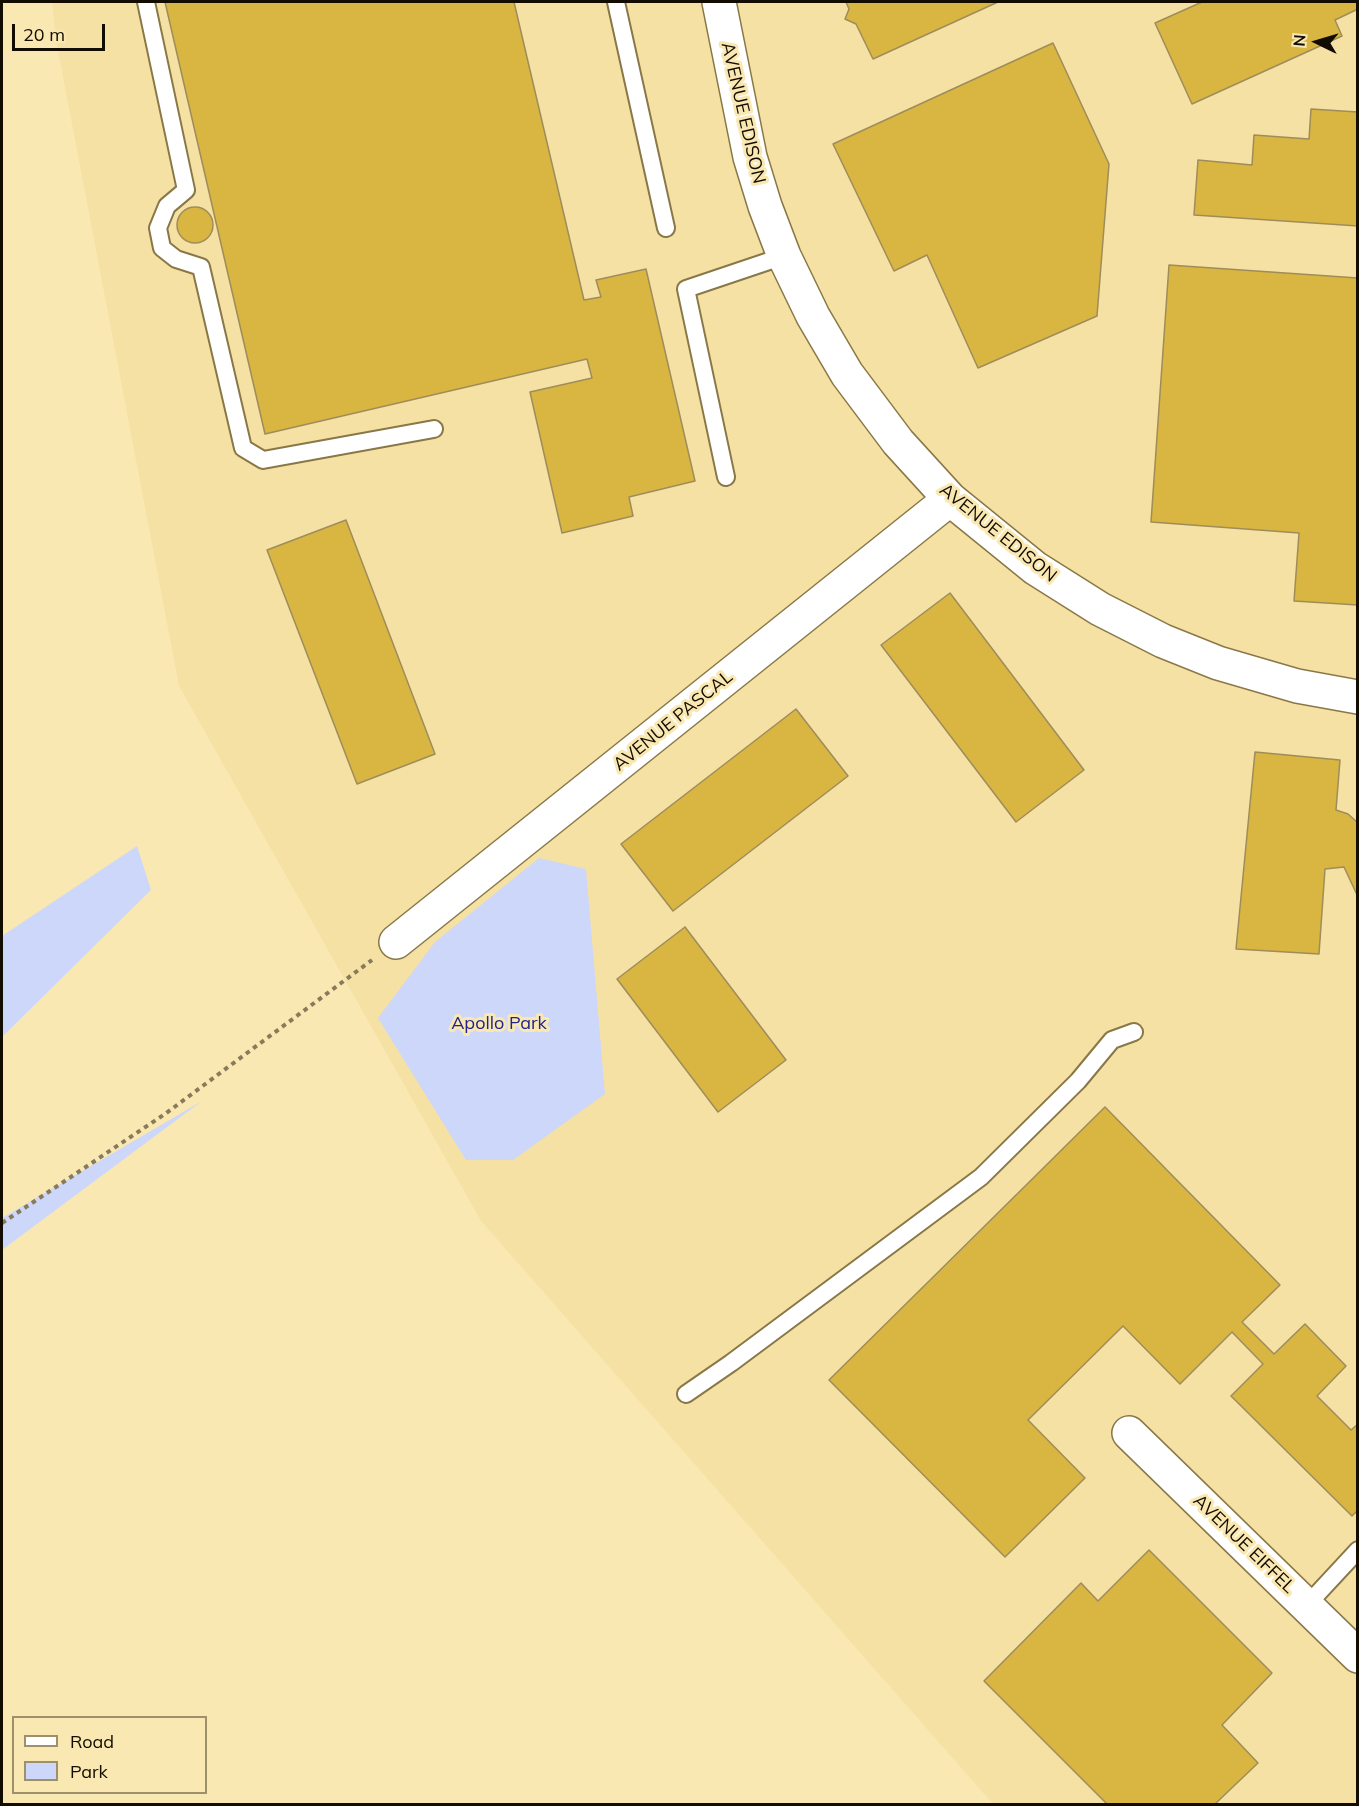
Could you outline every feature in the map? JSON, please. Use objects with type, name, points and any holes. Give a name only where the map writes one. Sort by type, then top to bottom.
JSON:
[{"type":"street","name":"AVENUE EDISON","points":[[725,4],[750,156],[765,206],[784,256],[813,316],[847,374],[898,442],[950,499],[1035,568],[1100,609],[1163,641],[1218,663],[1297,686],[1358,697]]},
{"type":"street","name":"AVENUE PASCAL","points":[[396,942],[950,499]]},
{"type":"street","name":"AVENUE EIFFEL","points":[[1129,1433],[1358,1656]]},
{"type":"lane","points":[[146,2],[186,189],[167,206],[158,228],[162,248],[176,259],[201,267],[243,448],[263,460],[434,429]]},
{"type":"lane","points":[[616,2],[666,228]]},
{"type":"lane","points":[[726,477],[686,289],[784,256]]},
{"type":"lane","points":[[687,1394],[981,1177],[1078,1081],[1112,1040],[1134,1032]]},
{"type":"lane","points":[[1307,1605],[1355,1559]]},
{"type":"path","points":[[2,1223],[165,1114],[396,942]]},
{"type":"shaded area","points":[[52,2],[1357,2],[1357,1804],[993,1804],[481,1221],[179,686],[56,40]]},
{"type":"green space","points":[[137,846],[151,890],[2,1037],[2,936]]},
{"type":"green space","name":"Apollo Park","points":[[539,858],[586,869],[605,1094],[513,1160],[466,1160],[378,1018],[435,942]]},
{"type":"green space","points":[[202,1101],[2,1250],[2,1218]]},
{"type":"building","points":[[165,2],[514,2],[584,300],[601,297],[596,280],[646,269],[695,481],[629,497],[633,516],[562,533],[530,392],[592,378],[587,359],[265,434]]},
{"type":"building","points":[[846,2],[998,2],[873,59],[856,24],[845,19],[849,9]]},
{"type":"building","points":[[1202,2],[1358,2],[1358,9],[1335,20],[1342,36],[1192,104],[1155,23]]},
{"type":"building","points":[[1053,43],[1109,164],[1097,316],[978,368],[927,255],[894,271],[833,144]]},
{"type":"building","points":[[1311,109],[1358,112],[1358,226],[1194,215],[1198,160],[1252,165],[1254,135],[1309,139]]},
{"type":"building","points":[[195,207],[207,213],[213,225],[207,237],[195,243],[183,237],[177,225],[183,213]]},
{"type":"building","points":[[1169,265],[1358,278],[1358,605],[1294,601],[1299,533],[1151,522]]},
{"type":"building","points":[[346,520],[435,754],[357,784],[267,550]]},
{"type":"building","points":[[950,593],[1084,770],[1016,822],[881,645]]},
{"type":"building","points":[[796,709],[848,776],[673,911],[621,844]]},
{"type":"building","points":[[1255,752],[1340,760],[1336,810],[1348,814],[1358,823],[1358,897],[1344,867],[1325,869],[1319,954],[1236,949]]},
{"type":"building","points":[[685,927],[786,1060],[718,1112],[617,979]]},
{"type":"building","points":[[1105,1107],[1280,1285],[1242,1322],[1274,1354],[1305,1324],[1346,1366],[1317,1396],[1351,1430],[1358,1424],[1358,1510],[1352,1516],[1231,1396],[1263,1364],[1232,1332],[1180,1384],[1123,1326],[1028,1420],[1085,1478],[1005,1557],[829,1380]]},
{"type":"building","points":[[1149,1550],[1272,1673],[1222,1725],[1258,1763],[1215,1804],[1107,1804],[984,1681],[1081,1583],[1098,1601]]}]
